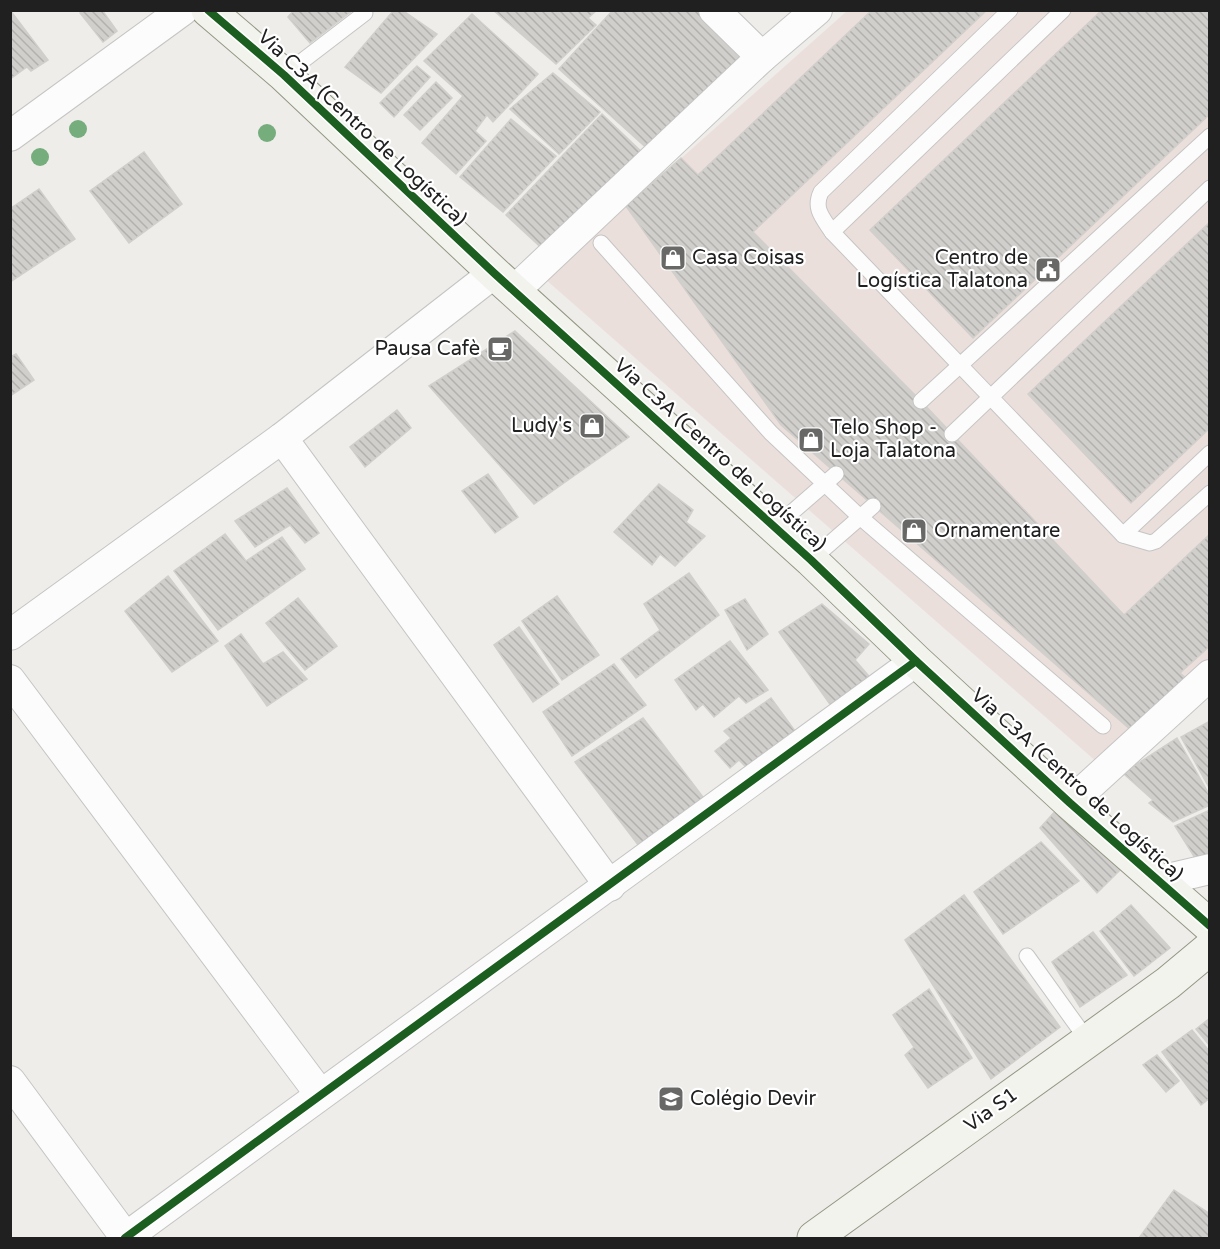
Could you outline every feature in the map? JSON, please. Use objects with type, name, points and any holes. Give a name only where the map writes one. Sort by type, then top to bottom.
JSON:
[{"type":"street","points":[[10,136],[183,10]]},
{"type":"street","name":"Via C3A (Centro de Logística)","points":[[208,10],[284,75],[504,282],[775,527],[916,661],[1208,927]]},
{"type":"street","points":[[714,10],[762,57]]},
{"type":"street","points":[[10,635],[282,438],[504,282],[817,10]]},
{"type":"street","points":[[282,438],[610,886]]},
{"type":"street","points":[[10,1081],[126,1238],[320,1094],[610,886],[916,661]]},
{"type":"street","points":[[1070,803],[1209,675]]},
{"type":"street","points":[[10,680],[320,1094]]},
{"type":"street","points":[[1159,881],[1209,869]]},
{"type":"street","name":"Via S1","points":[[814,1239],[1168,982],[1208,927]]},
{"type":"lane","points":[[1010,10],[820,192],[817,206],[819,213],[832,232],[1123,535],[1150,543],[1156,541],[1209,493]]},
{"type":"lane","points":[[832,232],[1063,10]]},
{"type":"lane","points":[[284,75],[365,13]]},
{"type":"lane","points":[[921,401],[1209,136]]},
{"type":"lane","points":[[952,434],[1209,188]]},
{"type":"lane","points":[[601,243],[771,434],[830,478],[860,518],[1103,726]]},
{"type":"lane","points":[[1123,535],[1209,453]]},
{"type":"lane","points":[[775,527],[830,478]]},
{"type":"lane","points":[[811,560],[873,506]]},
{"type":"lane","points":[[1027,956],[1088,1041]]},
{"type":"shaded area","name":"Centro de Logística Talatona","points":[[847,11],[1209,11],[1209,658],[1098,763],[545,279]]},
{"type":"building","points":[[10,10],[48,60],[31,71],[27,67],[10,79]]},
{"type":"building","points":[[84,10],[102,10],[117,31],[103,42],[80,13]]},
{"type":"building","points":[[294,10],[353,10],[310,43],[288,17]]},
{"type":"building","points":[[394,10],[402,10],[437,34],[381,93],[345,67]]},
{"type":"building","points":[[493,10],[597,10],[588,18],[596,25],[556,64]]},
{"type":"building","points":[[613,10],[703,10],[752,56],[651,152],[559,69]]},
{"type":"building","points":[[872,10],[987,10],[753,232],[921,401],[1124,615],[1210,534],[1210,646],[1180,673],[1187,679],[1132,731],[781,425],[626,206],[681,158],[698,175]]},
{"type":"building","points":[[1102,10],[1210,10],[1210,114],[973,338],[870,230]]},
{"type":"building","points":[[472,14],[538,74],[493,122],[487,115],[475,131],[486,141],[456,174],[422,143],[463,96],[424,61]]},
{"type":"building","points":[[417,66],[430,77],[394,117],[380,103]]},
{"type":"building","points":[[553,73],[600,112],[559,154],[510,109]]},
{"type":"building","points":[[436,82],[452,98],[420,130],[404,115]]},
{"type":"building","points":[[602,114],[647,157],[547,253],[506,215]]},
{"type":"building","points":[[511,119],[556,156],[503,212],[460,177]]},
{"type":"building","points":[[144,152],[182,204],[129,243],[90,191]]},
{"type":"building","points":[[39,189],[75,239],[10,282],[10,209]]},
{"type":"building","points":[[1210,222],[1210,428],[1131,503],[1028,394]]},
{"type":"building","points":[[515,331],[629,437],[534,504],[429,386]]},
{"type":"building","points":[[16,354],[34,380],[10,396],[10,357]]},
{"type":"building","points":[[397,410],[411,428],[365,467],[350,447]]},
{"type":"building","points":[[488,474],[518,517],[495,533],[462,491]]},
{"type":"building","points":[[659,484],[693,510],[686,522],[705,536],[675,566],[660,554],[652,565],[614,532]]},
{"type":"building","points":[[287,488],[319,533],[305,543],[290,525],[255,547],[235,521]]},
{"type":"building","points":[[225,534],[246,561],[282,537],[305,569],[218,630],[174,571]]},
{"type":"building","points":[[689,573],[719,615],[636,678],[621,659],[660,630],[644,604]]},
{"type":"building","points":[[168,576],[218,641],[172,672],[125,611]]},
{"type":"building","points":[[557,596],[599,655],[562,680],[522,621]]},
{"type":"building","points":[[298,598],[337,646],[305,670],[266,623]]},
{"type":"building","points":[[745,599],[768,634],[747,650],[725,610]]},
{"type":"building","points":[[822,604],[869,644],[855,660],[873,681],[834,710],[779,632]]},
{"type":"building","points":[[519,627],[559,684],[533,702],[494,645]]},
{"type":"building","points":[[241,634],[263,664],[283,652],[307,679],[267,706],[225,646]]},
{"type":"building","points":[[730,641],[768,690],[746,703],[739,696],[714,717],[703,704],[696,710],[675,680]]},
{"type":"building","points":[[614,664],[646,705],[572,756],[543,712]]},
{"type":"building","points":[[771,698],[798,735],[750,771],[739,760],[730,768],[715,751],[731,738],[724,731]]},
{"type":"building","points":[[643,718],[706,801],[642,850],[575,762]]},
{"type":"building","points":[[1210,721],[1210,789],[1181,737]]},
{"type":"building","points":[[1177,738],[1210,796],[1210,805],[1173,822],[1149,803],[1153,800],[1123,773]]},
{"type":"building","points":[[1058,808],[1121,869],[1097,893],[1040,828]]},
{"type":"building","points":[[1210,810],[1210,864],[1200,866],[1175,826]]},
{"type":"building","points":[[1041,842],[1079,881],[1003,934],[974,892]]},
{"type":"building","points":[[964,895],[1060,1027],[991,1079],[905,940]]},
{"type":"building","points":[[1131,905],[1170,948],[1134,976],[1100,931]]},
{"type":"building","points":[[1093,932],[1127,975],[1080,1007],[1052,962]]},
{"type":"building","points":[[929,989],[972,1058],[928,1088],[905,1055],[914,1047],[893,1015]]},
{"type":"building","points":[[1210,1018],[1210,1046],[1196,1029]]},
{"type":"building","points":[[1192,1030],[1210,1052],[1210,1098],[1201,1105],[1162,1052]]},
{"type":"building","points":[[1157,1055],[1179,1081],[1166,1092],[1143,1065]]},
{"type":"building","points":[[1174,1190],[1210,1214],[1210,1234],[1207,1238],[1139,1238]]},
{"type":"cycle path","points":[[208,10],[284,75],[494,273],[811,560],[916,661],[1070,803],[1210,926]]},
{"type":"cycle path","points":[[125,1238],[916,661]]},
{"type":"place","name":"Casa Coisas","points":[[673,258]]},
{"type":"place","name":"Centro de Logística Talatona","points":[[1048,270]]},
{"type":"place","name":"Pausa Cafè","points":[[500,349]]},
{"type":"place","name":"Ludy's","points":[[592,426]]},
{"type":"place","name":"Telo Shop - Loja Talatona","points":[[811,440]]},
{"type":"place","name":"Ornamentare","points":[[914,531]]},
{"type":"place","name":"Colégio Devir","points":[[671,1099]]}]
